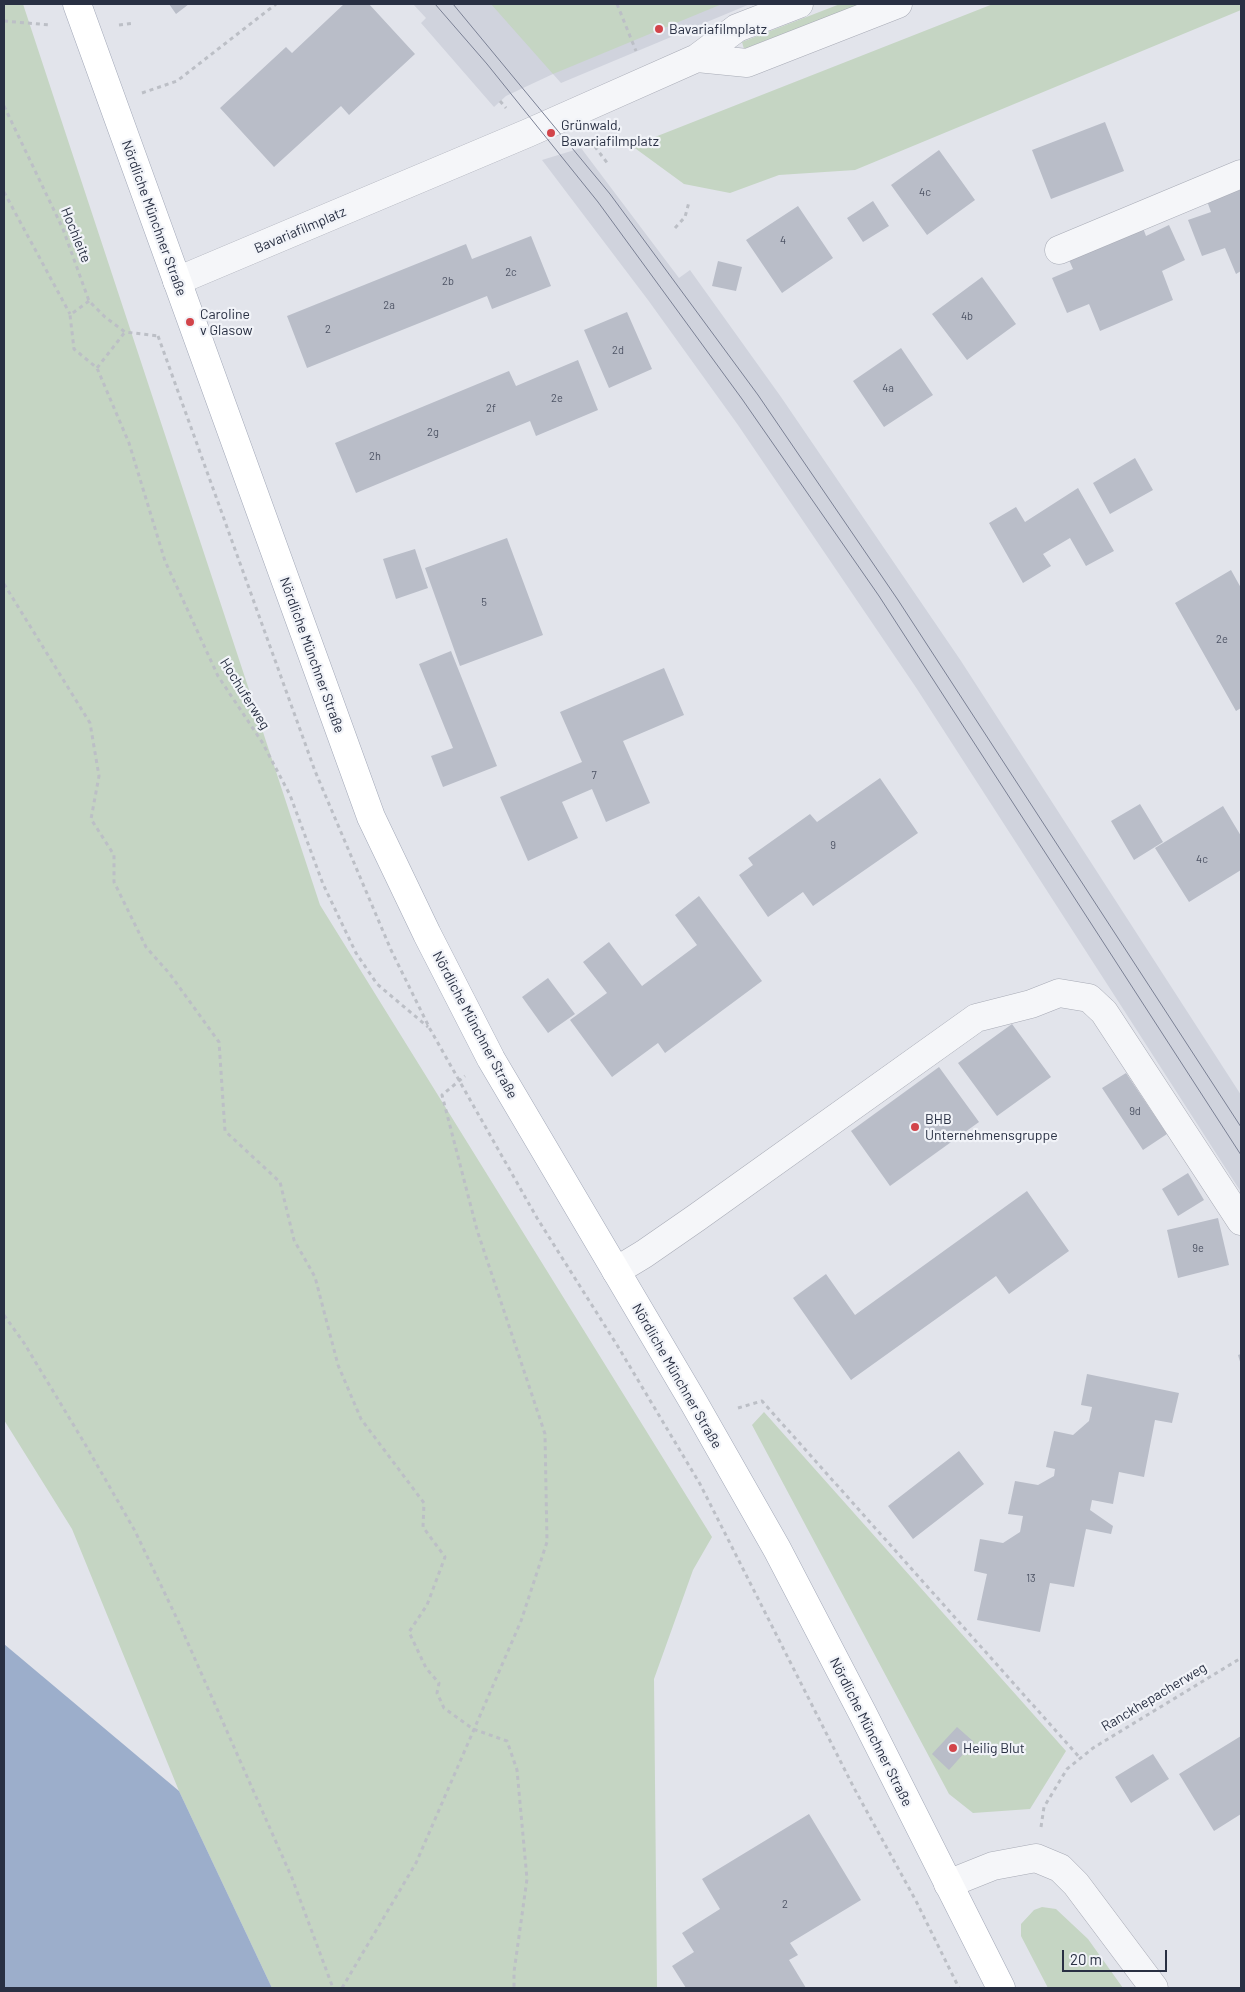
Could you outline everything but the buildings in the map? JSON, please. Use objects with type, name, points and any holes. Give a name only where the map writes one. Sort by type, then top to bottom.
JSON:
[{"type":"main road","name":"Nördliche Münchner Straße","points":[[77,4],[370,817],[491,1059],[694,1403],[777,1550],[863,1714],[1001,1988]]},
{"type":"street","name":"Bavariafilmplatz","points":[[177,281],[528,134],[697,58],[737,28],[800,4]]},
{"type":"street","name":"Bavariafilmplatz","points":[[697,58],[747,63],[898,4]]},
{"type":"street","points":[[1059,250],[1241,174]]},
{"type":"street","points":[[616,1271],[696,1218],[976,1018],[1032,1004],[1059,993],[1089,998],[1104,1012],[1241,1221]]},
{"type":"street","points":[[948,1884],[993,1866],[1036,1858],[1060,1868],[1076,1884],[1154,1988]]},
{"type":"path","points":[[114,104],[177,81],[276,4]]},
{"type":"path","points":[[617,4],[624,20]]},
{"type":"path","name":"Hochleite","points":[[4,106],[63,229],[89,301],[105,317],[126,332],[158,336]]},
{"type":"path","points":[[4,192],[70,315],[89,301]]},
{"type":"path","points":[[675,228],[686,218],[689,202]]},
{"type":"path","name":"Hochuferweg","points":[[70,315],[74,349],[97,368],[129,443],[165,561],[218,676],[262,742],[290,795],[323,884],[356,953],[377,984],[430,1029]]},
{"type":"path","points":[[97,368],[126,332]]},
{"type":"path","points":[[4,584],[90,724],[99,776],[91,818],[114,855],[114,882],[146,947],[169,973],[219,1042],[226,1131],[280,1182],[294,1240],[314,1277],[338,1365],[361,1419],[424,1504],[422,1527],[445,1558],[427,1605],[408,1632],[426,1668],[439,1683],[437,1693],[444,1708],[473,1729],[507,1741],[517,1770],[527,1879],[514,1972],[514,1988]]},
{"type":"path","points":[[342,1988],[416,1863],[521,1620],[547,1542],[545,1434],[477,1230],[442,1095]]},
{"type":"path","points":[[4,1315],[24,1344],[85,1444],[135,1531],[179,1623],[292,1878],[333,1988]]},
{"type":"path","points":[[738,1408],[762,1401],[1081,1758]]},
{"type":"path","name":"Ranckhepacherweg","points":[[1036,1858],[1044,1807],[1067,1769],[1093,1748],[1241,1658]]},
{"type":"shaded area","points":[[413,4],[750,4],[561,83],[553,74],[506,96],[494,107],[421,23],[426,18]]},
{"type":"shaded area","points":[[581,148],[679,278],[690,270],[781,397],[961,661],[1241,1095],[1241,1192],[917,689],[738,425],[648,300],[542,160]]},
{"type":"green space","points":[[4,4],[23,4],[320,905],[712,1537],[693,1570],[654,1679],[657,1988],[272,1988],[179,1791],[72,1529],[4,1420]]},
{"type":"green space","points":[[491,4],[722,4],[553,74]]},
{"type":"green space","points":[[840,4],[861,4],[744,49],[742,42]]},
{"type":"green space","points":[[993,4],[1240,4],[1241,10],[855,170],[779,175],[730,193],[684,184],[632,146]]},
{"type":"green space","points":[[764,1412],[1066,1751],[1030,1809],[973,1813],[949,1794],[752,1425]]},
{"type":"green space","points":[[1042,1907],[1056,1909],[1088,1939],[1123,1988],[1048,1988],[1021,1936],[1021,1924],[1034,1910]]},
{"type":"water","points":[[4,1644],[179,1791],[272,1988],[4,1988]]},
{"type":"tram line","points":[[435,4],[487,64],[598,202],[742,399],[879,596],[1241,1155]]},
{"type":"tram line","points":[[453,4],[610,194],[758,395],[898,600],[1241,1127]]},
{"type":"place","name":"Bavariafilmplatz","points":[[659,29]]},
{"type":"place","name":"Grünwald, Bavariafilmplatz","points":[[551,133]]},
{"type":"place","name":"Caroline v Glasow","points":[[190,322]]},
{"type":"place","name":"BHB Unternehmensgruppe","points":[[915,1127]]},
{"type":"place","name":"Heilig Blut","points":[[953,1748]]}]
